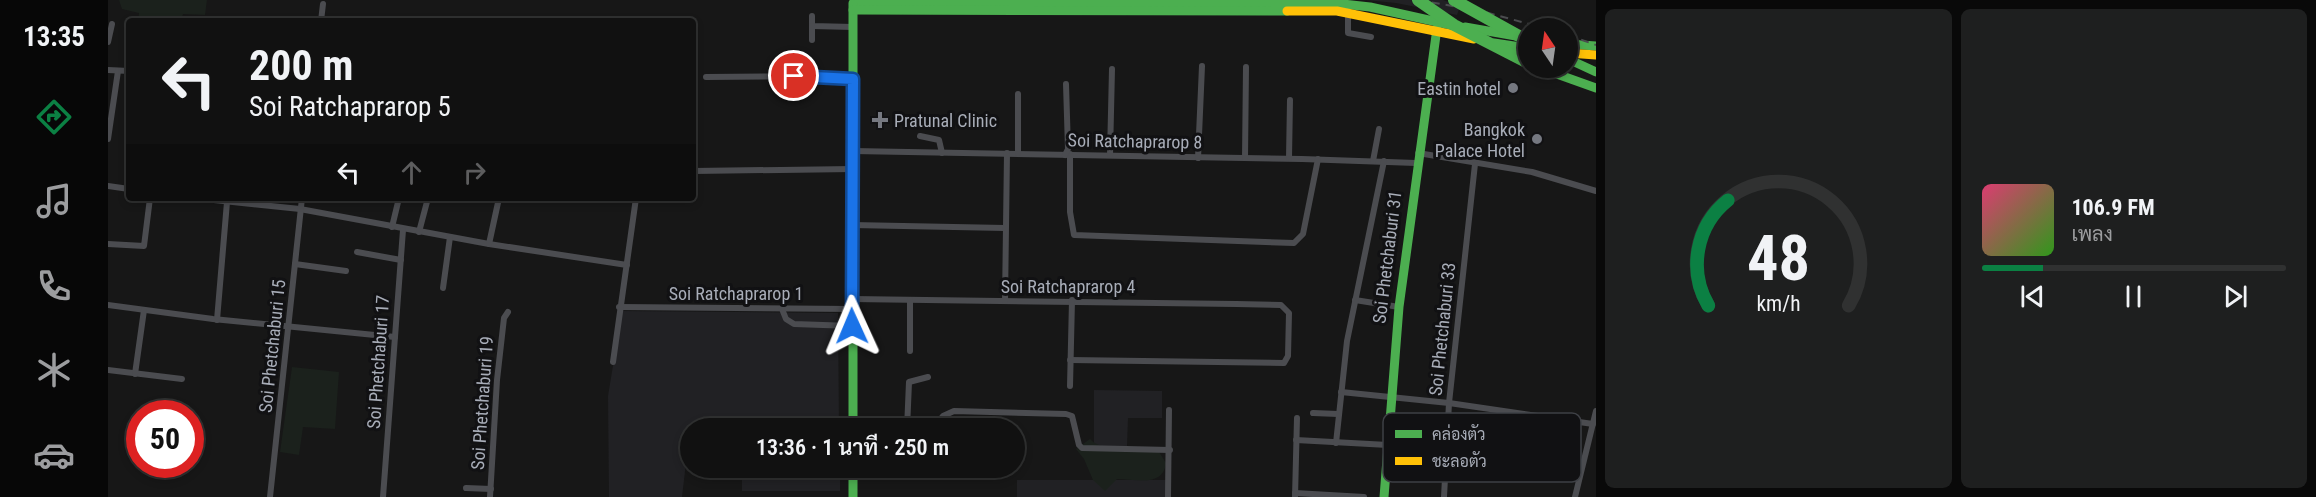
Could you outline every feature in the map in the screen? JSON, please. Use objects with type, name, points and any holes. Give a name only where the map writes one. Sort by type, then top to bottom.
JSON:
[{"type":"main road","points":[[1418,0],[1454,25],[1518,58]]},
{"type":"main road","points":[[1454,0],[1518,35]]},
{"type":"main road","points":[[853,4],[1334,3],[1370,7],[1437,27]]},
{"type":"main road","points":[[853,4],[1348,11],[1518,40]]},
{"type":"main road","points":[[853,4],[853,418]]},
{"type":"main road","name":"Soi Phetchaburi 31","points":[[1390,413],[1399,307],[1417,158],[1437,27]]},
{"type":"main road","points":[[1508,40],[1518,44]]},
{"type":"main road","points":[[1578,45],[1596,46]]},
{"type":"main road","points":[[1578,54],[1596,55]]},
{"type":"main road","points":[[1578,64],[1596,72]]},
{"type":"main road","points":[[1568,78],[1596,88]]},
{"type":"main road","points":[[853,478],[853,497]]},
{"type":"main road","name":"Soi Phetchaburi 31","points":[[1384,497],[1385,482]]},
{"type":"street","points":[[321,18],[322,4]]},
{"type":"street","points":[[1348,11],[1348,33],[1371,37]]},
{"type":"street","points":[[812,16],[812,40]]},
{"type":"street","points":[[108,42],[112,24]]},
{"type":"street","points":[[812,27],[853,27]]},
{"type":"street","points":[[1198,158],[1203,66]]},
{"type":"street","points":[[1245,158],[1246,67]]},
{"type":"street","points":[[1110,155],[1112,69]]},
{"type":"street","points":[[108,70],[126,71]]},
{"type":"street","points":[[108,140],[118,71]]},
{"type":"street","points":[[706,77],[839,76],[853,79]]},
{"type":"street","points":[[1066,84],[1070,212],[1074,235],[1294,243],[1303,234],[1318,159]]},
{"type":"street","points":[[1018,94],[1018,153]]},
{"type":"street","points":[[1289,158],[1290,100]]},
{"type":"street","points":[[1373,161],[1379,129]]},
{"type":"street","points":[[920,136],[939,140],[942,153]]},
{"type":"street","name":"Soi Ratchaprarop 8","points":[[853,151],[1373,161],[1417,158],[1532,172],[1596,191]]},
{"type":"street","points":[[1005,301],[1007,153]]},
{"type":"street","points":[[1336,443],[1338,414],[1355,300],[1384,161]]},
{"type":"street","name":"Soi Phetchaburi 33","points":[[1448,413],[1475,164]]},
{"type":"street","points":[[696,171],[852,169]]},
{"type":"street","points":[[108,186],[126,189]]},
{"type":"street","points":[[108,244],[144,246],[150,201]]},
{"type":"street","points":[[219,201],[300,209],[403,230],[627,265]]},
{"type":"street","name":"Soi Phetchaburi 15","points":[[270,497],[301,201]]},
{"type":"street","points":[[392,227],[398,201]]},
{"type":"street","points":[[419,232],[427,201]]},
{"type":"street","points":[[489,244],[498,201]]},
{"type":"street","points":[[613,362],[636,201]]},
{"type":"street","points":[[217,320],[227,202]]},
{"type":"street","points":[[852,225],[1005,228]]},
{"type":"street","name":"Soi Phetchaburi 17","points":[[383,497],[403,230]]},
{"type":"street","points":[[443,288],[450,237]]},
{"type":"street","points":[[357,252],[401,260]]},
{"type":"street","points":[[295,264],[346,271]]},
{"type":"street","points":[[910,300],[910,351]]},
{"type":"street","name":"Soi Ratchaprarop 4","points":[[852,304],[910,300],[1072,300],[1284,306],[1289,313],[1288,356],[1284,363],[1070,360]]},
{"type":"street","points":[[1070,386],[1072,300]]},
{"type":"street","points":[[1355,300],[1399,307]]},
{"type":"street","name":"Soi Ratchaprarop 1","points":[[619,307],[782,309],[852,304]]},
{"type":"street","points":[[108,305],[217,320],[395,337]]},
{"type":"street","points":[[782,309],[786,319],[794,324],[852,326]]},
{"type":"street","points":[[135,374],[144,310]]},
{"type":"street","name":"Soi Phetchaburi 19","points":[[490,497],[498,364],[508,312]]},
{"type":"street","points":[[108,370],[182,379]]},
{"type":"street","points":[[907,418],[909,382],[928,376]]},
{"type":"street","points":[[1341,392],[1391,395],[1518,413]]},
{"type":"street","points":[[1168,497],[1169,410]]},
{"type":"street","points":[[941,418],[954,411],[1066,414],[1072,416],[1079,445],[1082,448],[1170,450]]},
{"type":"street","points":[[1581,473],[1596,411]]},
{"type":"street","points":[[1313,412],[1338,414]]},
{"type":"street","points":[[1297,418],[1295,495],[1364,497]]},
{"type":"street","points":[[1581,422],[1593,424]]},
{"type":"street","points":[[1296,440],[1383,445]]},
{"type":"street","name":"Soi Phetchaburi 33","points":[[1444,497],[1445,482]]},
{"type":"street","points":[[1575,497],[1579,482]]},
{"type":"street","points":[[466,488],[491,489]]},
{"type":"shaded area","points":[[119,0],[207,0],[205,15],[183,14],[182,18],[138,18],[139,13],[122,9]]},
{"type":"shaded area","points":[[1366,0],[1443,0],[1460,6],[1457,15],[1396,3]]},
{"type":"shaded area","points":[[622,311],[838,313],[839,418],[680,418],[680,478],[684,478],[682,497],[609,497],[608,396]]},
{"type":"shaded area","points":[[292,367],[339,372],[335,429],[303,427],[299,455],[280,452]]},
{"type":"shaded area","points":[[1094,390],[1162,391],[1162,418],[1128,418],[1127,446],[1094,446]]},
{"type":"shaded area","points":[[1090,439],[1112,449],[1159,452],[1166,463],[1164,471],[1154,479],[1139,481],[1117,479],[1105,491],[1093,480],[1084,459],[1076,449]]},
{"type":"shaded area","points":[[742,478],[840,478],[840,491],[742,491]]},
{"type":"shaded area","points":[[1017,480],[1167,480],[1166,497],[1017,497]]},
{"type":"railway","points":[[1418,0],[1481,11],[1518,21]]},
{"type":"railway","points":[[1578,39],[1596,45]]},
{"type":"traffic: fast","points":[[1418,0],[1454,25],[1518,58]]},
{"type":"traffic: fast","points":[[1454,0],[1518,35]]},
{"type":"traffic: fast","points":[[853,3],[1334,3],[1370,7],[1451,25]]},
{"type":"traffic: fast","points":[[853,5],[853,418]]},
{"type":"traffic: fast","points":[[853,10],[1287,11]]},
{"type":"traffic: fast","points":[[1465,27],[1516,36]]},
{"type":"traffic: fast","points":[[1391,413],[1399,307],[1437,28]]},
{"type":"traffic: fast","points":[[1494,43],[1518,47]]},
{"type":"traffic: fast","points":[[1578,45],[1596,46]]},
{"type":"traffic: fast","points":[[1578,64],[1596,72]]},
{"type":"traffic: fast","points":[[1568,78],[1596,88]]},
{"type":"traffic: fast","points":[[853,478],[853,497]]},
{"type":"traffic: fast","points":[[1384,497],[1385,482]]},
{"type":"traffic: slow","points":[[1287,11],[1337,11],[1474,39]]},
{"type":"traffic: slow","points":[[1578,54],[1596,55]]},
{"type":"place","name":"Eastin hotel","points":[[1513,88]]},
{"type":"place","name":"Pratunal Clinic","points":[[880,120]]},
{"type":"place","name":"Bangkok Palace Hotel","points":[[1537,139]]},
{"type":"route","points":[[794,76],[839,76],[853,79],[852,326]]}]
